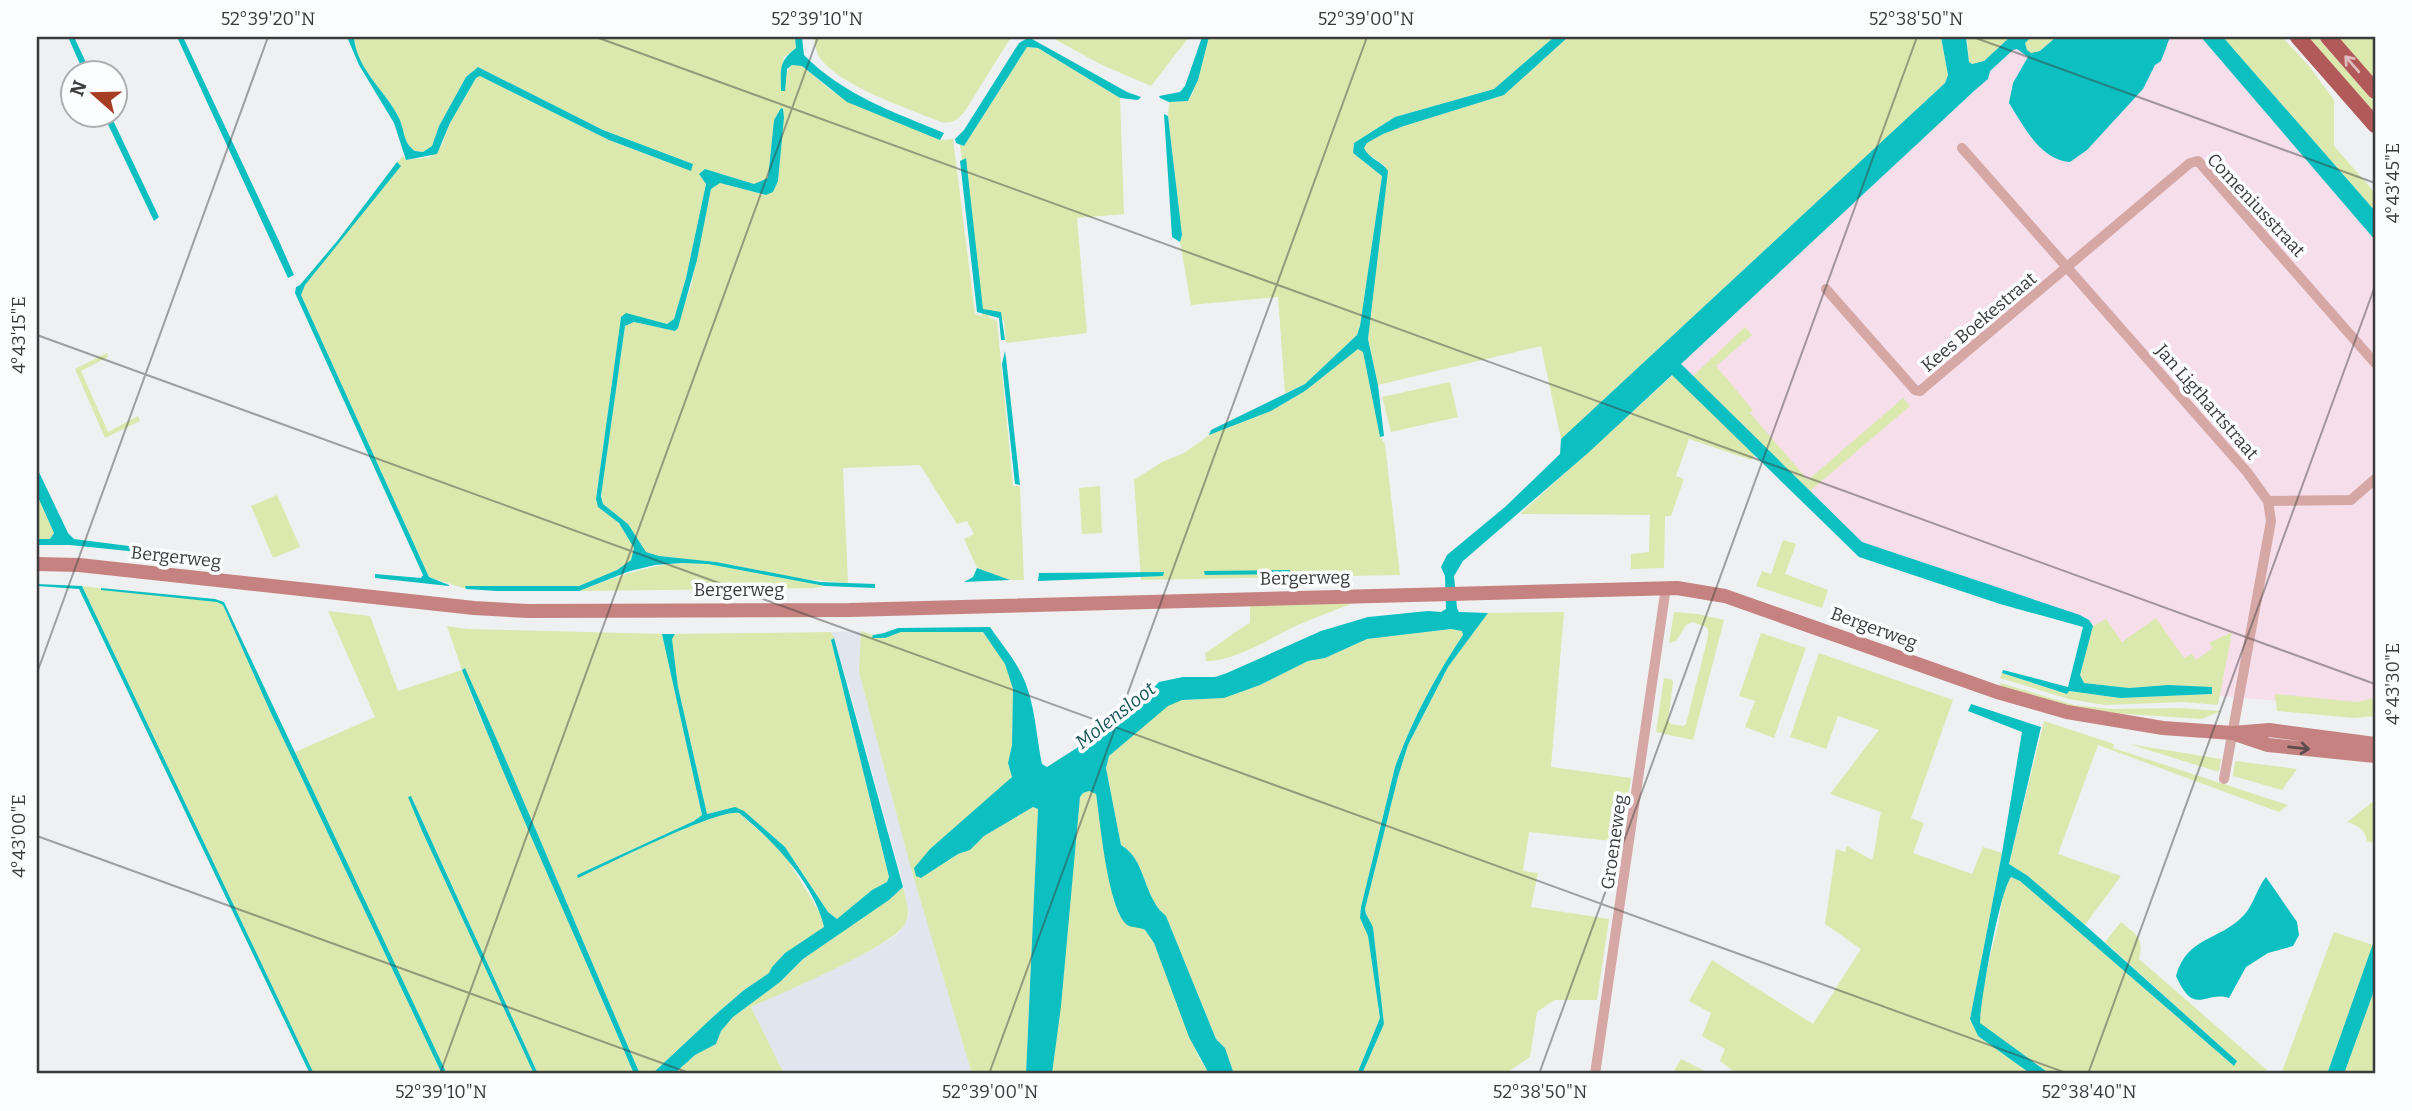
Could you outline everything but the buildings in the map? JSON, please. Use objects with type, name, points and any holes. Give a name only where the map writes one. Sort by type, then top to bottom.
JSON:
[{"type":"highway","points":[[2298,37],[2375,125]]},
{"type":"highway","points":[[2328,37],[2375,92]]},
{"type":"highway","points":[[2324,66],[2341,103]]},
{"type":"main road","name":"Bergerweg","points":[[37,564],[79,565],[474,608],[528,611],[849,610],[1666,587],[1736,599],[1997,692],[2051,708],[2130,723],[2233,733],[2269,730],[2375,744]]},
{"type":"main road","name":"Bergerweg","points":[[2233,733],[2268,745],[2375,756]]},
{"type":"street","name":"Jan Ligthartstraat","points":[[1962,148],[2247,472],[2268,501]]},
{"type":"street","name":"Comeniusstraat","points":[[2068,266],[2190,163],[2198,161],[2375,363]]},
{"type":"street","name":"Kees Boekestraat","points":[[1826,289],[1915,390],[1920,391],[2068,266]]},
{"type":"street","points":[[2224,779],[2272,521],[2268,501],[2351,500],[2375,479]]},
{"type":"street","name":"Groeneweg","points":[[1595,1074],[1666,587]]},
{"type":"shaded area","points":[[2017,37],[2214,37],[2375,226],[2375,703],[2346,707],[2156,690],[2086,624],[1862,551],[1666,362]]},
{"type":"shaded area","points":[[861,631],[860,649],[912,865],[972,1074],[784,1074],[751,1007],[870,951],[897,935],[909,914],[903,883],[848,684],[831,632]]},
{"type":"green space","points":[[354,37],[795,37],[796,48],[783,58],[786,73],[792,65],[802,66],[833,92],[940,140],[953,139],[975,314],[982,316],[960,145],[964,146],[1027,47],[1038,48],[1120,98],[1124,214],[1077,218],[1087,333],[1006,343],[1004,321],[1000,317],[987,316],[997,321],[1013,486],[1020,486],[1024,580],[1010,580],[977,568],[964,539],[974,534],[967,521],[957,524],[920,465],[843,468],[848,583],[802,579],[646,552],[628,524],[603,504],[601,488],[625,326],[634,322],[675,331],[691,286],[711,189],[720,183],[765,195],[773,192],[778,181],[784,118],[781,108],[774,120],[768,178],[762,183],[754,184],[705,169],[699,174],[706,184],[686,278],[674,319],[667,324],[621,317],[596,499],[598,507],[619,523],[634,548],[631,560],[617,570],[579,586],[465,586],[466,589],[429,577],[301,295],[304,285],[400,166],[397,162],[403,156],[406,160],[430,157],[442,145],[450,123],[476,78],[480,76],[609,140],[692,168],[692,164],[603,130],[478,67],[466,77],[439,126],[432,146],[423,152],[415,151],[406,140],[393,108],[360,59]]},
{"type":"green space","points":[[814,37],[1011,37],[965,111],[955,121],[941,122],[876,96],[843,78],[820,58]]},
{"type":"green space","points":[[1051,37],[1189,37],[1151,86],[1102,65]]},
{"type":"green space","points":[[1209,37],[1554,37],[1494,89],[1395,117],[1354,143],[1353,153],[1382,176],[1360,326],[1357,335],[1305,384],[1285,393],[1278,297],[1191,305],[1180,242],[1182,235],[1168,116],[1169,102],[1188,101],[1193,93]]},
{"type":"green space","points":[[1568,37],[1941,37],[1948,75],[1945,83],[1561,439],[1541,346],[1378,385],[1368,339],[1385,166],[1364,148],[1367,143],[1383,134],[1404,126],[1504,95]]},
{"type":"green space","points":[[1967,37],[2010,37],[1984,61],[1972,64],[1969,62]]},
{"type":"green space","points":[[2031,37],[2056,37],[2040,51],[2031,53],[2025,42]]},
{"type":"green space","points":[[2223,37],[2282,37],[2309,66],[2334,100],[2334,146],[2375,193],[2375,211]]},
{"type":"green space","points":[[2308,37],[2317,37],[2375,103],[2375,114]]},
{"type":"green space","points":[[2336,37],[2375,37],[2375,82]]},
{"type":"green space","points":[[1745,327],[1752,335],[1716,366],[1753,410],[1750,413],[1808,480],[1903,398],[1910,406],[1810,491],[1693,376]]},
{"type":"green space","points":[[1357,349],[1363,352],[1380,437],[1385,444],[1400,575],[1141,580],[1134,480],[1162,462],[1184,453],[1209,435],[1271,411],[1305,391]]},
{"type":"green space","points":[[107,353],[108,357],[81,371],[108,432],[138,416],[140,421],[105,438],[75,369]]},
{"type":"green space","points":[[1673,375],[1755,455],[1751,460],[1689,439],[1676,476],[1684,479],[1671,516],[1665,516],[1664,568],[1631,569],[1631,554],[1649,552],[1650,515],[1520,514]]},
{"type":"green space","points":[[1450,382],[1458,417],[1391,432],[1382,397]]},
{"type":"green space","points":[[1100,486],[1102,533],[1082,534],[1079,488]]},
{"type":"green space","points":[[37,495],[54,533],[50,539],[37,539]]},
{"type":"green space","points":[[277,495],[300,547],[273,558],[251,506]]},
{"type":"green space","points":[[1783,540],[1796,544],[1785,574],[1828,590],[1822,608],[1756,586],[1762,571],[1771,574]]},
{"type":"green space","points":[[682,563],[708,564],[825,586],[579,591],[642,570]]},
{"type":"green space","points":[[82,586],[218,602],[223,605],[270,711],[442,1074],[314,1074]]},
{"type":"green space","points":[[1354,603],[1298,625],[1241,653],[1206,661],[1205,653],[1250,623],[1250,606]]},
{"type":"green space","points":[[328,611],[370,616],[398,691],[462,670],[634,1074],[538,1074],[411,796],[422,831],[534,1074],[447,1074],[293,753],[375,717]]},
{"type":"green space","points":[[1564,612],[1551,767],[1631,778],[1621,842],[1529,832],[1523,871],[1538,873],[1531,907],[1609,919],[1597,1000],[1554,1000],[1537,1012],[1530,1057],[1509,1071],[1510,1074],[1362,1074],[1384,1024],[1373,928],[1365,909],[1408,745],[1448,667],[1488,613]]},
{"type":"green space","points":[[1674,612],[1724,620],[1693,740],[1656,732],[1664,678],[1673,682],[1668,721],[1683,726],[1686,724],[1708,637],[1708,629],[1692,622],[1686,625],[1676,641],[1669,643]]},
{"type":"green space","points":[[2156,618],[2184,658],[2192,654],[2196,660],[2213,648],[2209,643],[2232,632],[2218,705],[2183,702],[2105,705],[2069,699],[2000,678],[2002,673],[2067,694],[2068,691],[2120,698],[2211,694],[2212,687],[2168,685],[2129,688],[2084,683],[2080,675],[2093,626],[2106,619],[2122,642]]},
{"type":"green space","points":[[447,626],[467,629],[662,634],[702,815],[577,875],[579,877],[708,820],[739,813],[783,852],[820,913],[824,928],[785,953],[769,973],[715,1015],[652,1074],[640,1074],[488,719],[465,669],[462,670]]},
{"type":"green space","points":[[1452,629],[1463,631],[1463,635],[1425,698],[1395,767],[1361,907],[1360,918],[1368,936],[1380,1018],[1357,1074],[1234,1074],[1225,1048],[1216,1039],[1166,916],[1151,896],[1133,856],[1121,845],[1106,768],[1109,756],[1168,705],[1182,700],[1224,698],[1260,685],[1308,661],[1325,658],[1367,639]]},
{"type":"green space","points":[[861,631],[873,635],[873,638],[885,638],[901,632],[983,632],[1005,663],[1013,688],[1012,745],[1008,763],[1012,776],[921,878],[958,854],[970,850],[984,836],[1033,807],[1038,809],[1026,1074],[972,1074],[910,865],[859,672]]},
{"type":"green space","points":[[831,632],[889,877],[887,882],[872,890],[837,919],[828,912],[785,847],[744,811],[722,810],[707,814],[678,687],[671,639],[675,634]]},
{"type":"green space","points":[[1761,633],[1806,648],[1774,738],[1745,727],[1755,701],[1739,696]]},
{"type":"green space","points":[[1819,653],[1953,700],[1911,818],[1924,823],[1913,853],[1972,874],[1983,847],[2002,853],[1970,1019],[1978,1036],[2031,1074],[1730,1074],[1732,1070],[1720,1061],[1725,1049],[1702,1036],[1711,1013],[1689,1001],[1712,960],[1813,1024],[1861,949],[1825,924],[1836,849],[1845,852],[1847,846],[1872,860],[1881,812],[1830,794],[1879,730],[1838,716],[1826,749],[1790,737]]},
{"type":"green space","points":[[2000,683],[2074,705],[2112,709],[2179,708],[2221,711],[2202,719],[2110,713],[2058,704],[2002,687]]},
{"type":"green space","points":[[2275,694],[2357,702],[2375,698],[2375,716],[2354,718],[2277,711]]},
{"type":"green space","points":[[2044,721],[2114,744],[2113,748],[2288,805],[2279,812],[2098,745],[2058,854],[2121,876],[2085,925],[2028,876],[2009,864]]},
{"type":"green space","points":[[2129,744],[2221,759],[2219,772]]},
{"type":"green space","points":[[2235,761],[2297,769],[2282,790],[2233,776]]},
{"type":"green space","points":[[1089,791],[1096,794],[1113,899],[1120,916],[1145,930],[1154,943],[1197,1054],[1209,1074],[1052,1074],[1080,797]]},
{"type":"green space","points":[[2375,800],[2375,844],[2367,841],[2360,828],[2347,822]]},
{"type":"green space","points":[[2011,877],[2020,881],[2234,1066],[2237,1061],[2105,942],[2121,922],[2140,941],[2139,959],[2268,1071],[2267,1074],[2050,1074],[1979,1023],[2002,900]]},
{"type":"green space","points":[[903,887],[908,915],[905,924],[896,933],[859,957],[751,1007],[784,1074],[674,1074],[695,1055],[716,1044],[721,1031],[733,1017],[780,982],[803,959],[889,900]]},
{"type":"green space","points":[[2334,932],[2373,945],[2327,1074],[2281,1074]]},
{"type":"green space","points":[[2375,988],[2375,1074],[2344,1074]]},
{"type":"green space","points":[[1681,1059],[1711,1074],[1672,1074]]},
{"type":"water","points":[[68,37],[74,37],[85,60],[78,60]]},
{"type":"water","points":[[177,37],[183,37],[279,241],[294,275],[288,278]]},
{"type":"water","points":[[347,37],[354,37],[360,59],[393,108],[406,140],[415,151],[423,152],[432,146],[439,126],[466,77],[478,67],[603,130],[693,164],[691,171],[609,140],[480,76],[476,78],[450,123],[437,154],[406,160],[394,123],[359,65]]},
{"type":"water","points":[[795,37],[802,37],[804,55],[835,81],[888,110],[944,133],[940,140],[847,102],[802,66],[792,65],[787,69],[785,91],[781,91],[783,62],[796,48]]},
{"type":"water","points":[[1202,37],[1209,37],[1198,80],[1188,101],[1169,102],[1160,98],[1159,96],[1180,92],[1185,86]]},
{"type":"water","points":[[1554,37],[1568,37],[1504,95],[1404,126],[1383,134],[1367,143],[1364,148],[1388,171],[1368,339],[1378,385],[1384,436],[1380,437],[1363,352],[1358,349],[1305,391],[1271,411],[1209,435],[1211,430],[1305,384],[1357,335],[1382,176],[1353,153],[1354,143],[1395,117],[1494,89]]},
{"type":"water","points":[[1941,37],[1966,37],[1969,62],[1972,64],[1984,61],[2010,37],[2031,37],[2025,43],[2031,53],[2040,51],[2056,37],[2170,37],[2161,61],[2155,65],[2143,89],[2087,150],[2070,162],[2059,160],[2041,148],[2009,103],[2013,83],[2028,57],[2017,49],[2013,50],[1990,71],[1988,79],[1681,364],[1862,542],[2089,620],[2093,626],[2080,675],[2084,683],[2129,688],[2168,685],[2212,687],[2212,694],[2120,698],[2069,691],[2067,694],[2002,673],[2003,670],[2068,687],[2083,627],[2000,604],[1859,557],[1672,375],[1588,453],[1463,561],[1454,576],[1459,612],[1488,613],[1448,667],[1408,745],[1398,777],[1365,909],[1373,927],[1384,1024],[1362,1074],[1357,1074],[1380,1018],[1368,936],[1360,918],[1361,907],[1395,767],[1417,715],[1463,635],[1462,631],[1451,629],[1367,639],[1325,658],[1308,661],[1260,685],[1224,698],[1182,700],[1168,706],[1109,756],[1106,768],[1121,845],[1133,856],[1151,896],[1166,916],[1216,1039],[1225,1048],[1234,1074],[1209,1074],[1189,1037],[1154,943],[1145,930],[1129,926],[1122,918],[1110,886],[1096,794],[1089,791],[1080,797],[1061,1006],[1052,1074],[1026,1074],[1038,809],[1033,807],[984,836],[970,850],[958,854],[921,878],[916,876],[914,868],[930,849],[1012,777],[1008,763],[1012,745],[1013,689],[1005,664],[983,632],[901,632],[885,638],[872,638],[873,635],[898,628],[990,627],[1026,683],[1042,764],[1047,767],[1130,714],[1159,682],[1183,677],[1215,677],[1321,631],[1368,617],[1441,612],[1446,609],[1445,576],[1441,567],[1447,555],[1505,507],[1560,454],[1561,439],[1945,83],[1948,75]]},
{"type":"water","points":[[2201,37],[2223,37],[2375,211],[2375,240]]},
{"type":"water","points":[[1032,39],[1127,92],[1141,97],[1138,100],[1120,98],[1038,48],[1027,47],[964,146],[956,143],[955,139],[964,130],[1019,43]]},
{"type":"water","points":[[781,108],[784,118],[778,181],[773,192],[766,195],[720,183],[711,189],[697,260],[678,328],[675,331],[634,322],[625,326],[601,496],[603,504],[628,524],[646,552],[820,582],[875,584],[875,588],[825,586],[708,564],[682,563],[655,565],[630,571],[579,591],[466,589],[465,586],[579,586],[617,570],[631,560],[634,548],[619,523],[598,507],[596,499],[621,317],[626,313],[667,324],[674,319],[686,278],[706,184],[699,174],[705,169],[754,184],[768,178],[774,120]]},
{"type":"water","points":[[1164,114],[1168,116],[1182,235],[1180,242],[1172,237]]},
{"type":"water","points":[[111,130],[118,130],[159,217],[154,221]]},
{"type":"water","points":[[966,158],[983,309],[1001,312],[1005,340],[1001,340],[999,318],[977,312],[960,161]]},
{"type":"water","points":[[397,162],[401,166],[305,285],[301,295],[429,577],[449,586],[375,578],[375,574],[421,578],[423,575],[295,293],[296,287],[338,240]]},
{"type":"water","points":[[1005,351],[1020,485],[1015,484],[1002,364]]},
{"type":"water","points":[[37,468],[68,533],[74,539],[168,551],[167,555],[70,545],[37,545],[37,539],[50,539],[54,533],[37,495]]},
{"type":"water","points":[[977,568],[1010,580],[964,582],[973,577]]},
{"type":"water","points":[[1290,570],[1290,574],[1205,575],[1204,571]]},
{"type":"water","points":[[1164,572],[1163,576],[1038,581],[1039,573]]},
{"type":"water","points":[[37,584],[82,586],[314,1074],[310,1074],[79,589]]},
{"type":"water","points":[[101,588],[224,602],[447,1074],[442,1074],[270,711],[223,605],[217,602]]},
{"type":"water","points":[[662,634],[675,634],[672,639],[678,687],[707,814],[735,807],[744,811],[785,847],[828,912],[837,919],[872,890],[887,882],[889,877],[831,640],[834,638],[903,887],[889,900],[803,959],[780,982],[733,1017],[721,1031],[716,1044],[695,1055],[674,1074],[652,1074],[715,1015],[769,973],[785,953],[824,927],[811,895],[791,864],[766,836],[739,813],[727,814],[686,828],[578,878],[577,875],[702,815]]},
{"type":"water","points":[[465,668],[640,1074],[634,1074],[525,822],[462,670]]},
{"type":"water","points":[[1971,704],[2041,727],[2009,864],[2028,876],[2085,925],[2237,1061],[2234,1066],[2020,881],[2011,877],[1996,924],[1980,1023],[2050,1074],[2031,1074],[1978,1036],[1970,1019],[2022,732],[1968,711]]},
{"type":"water","points":[[411,796],[538,1074],[534,1074],[422,831],[408,797]]},
{"type":"water","points":[[2266,877],[2297,922],[2299,935],[2293,946],[2268,953],[2246,967],[2229,998],[2221,996],[2201,1000],[2189,996],[2176,976],[2181,963],[2196,946],[2225,930],[2244,915]]},
{"type":"water","points":[[2375,938],[2375,988],[2344,1074],[2327,1074]]},
{"type":"water label","name":"Molensloot","points":[[1115,715]]}]
